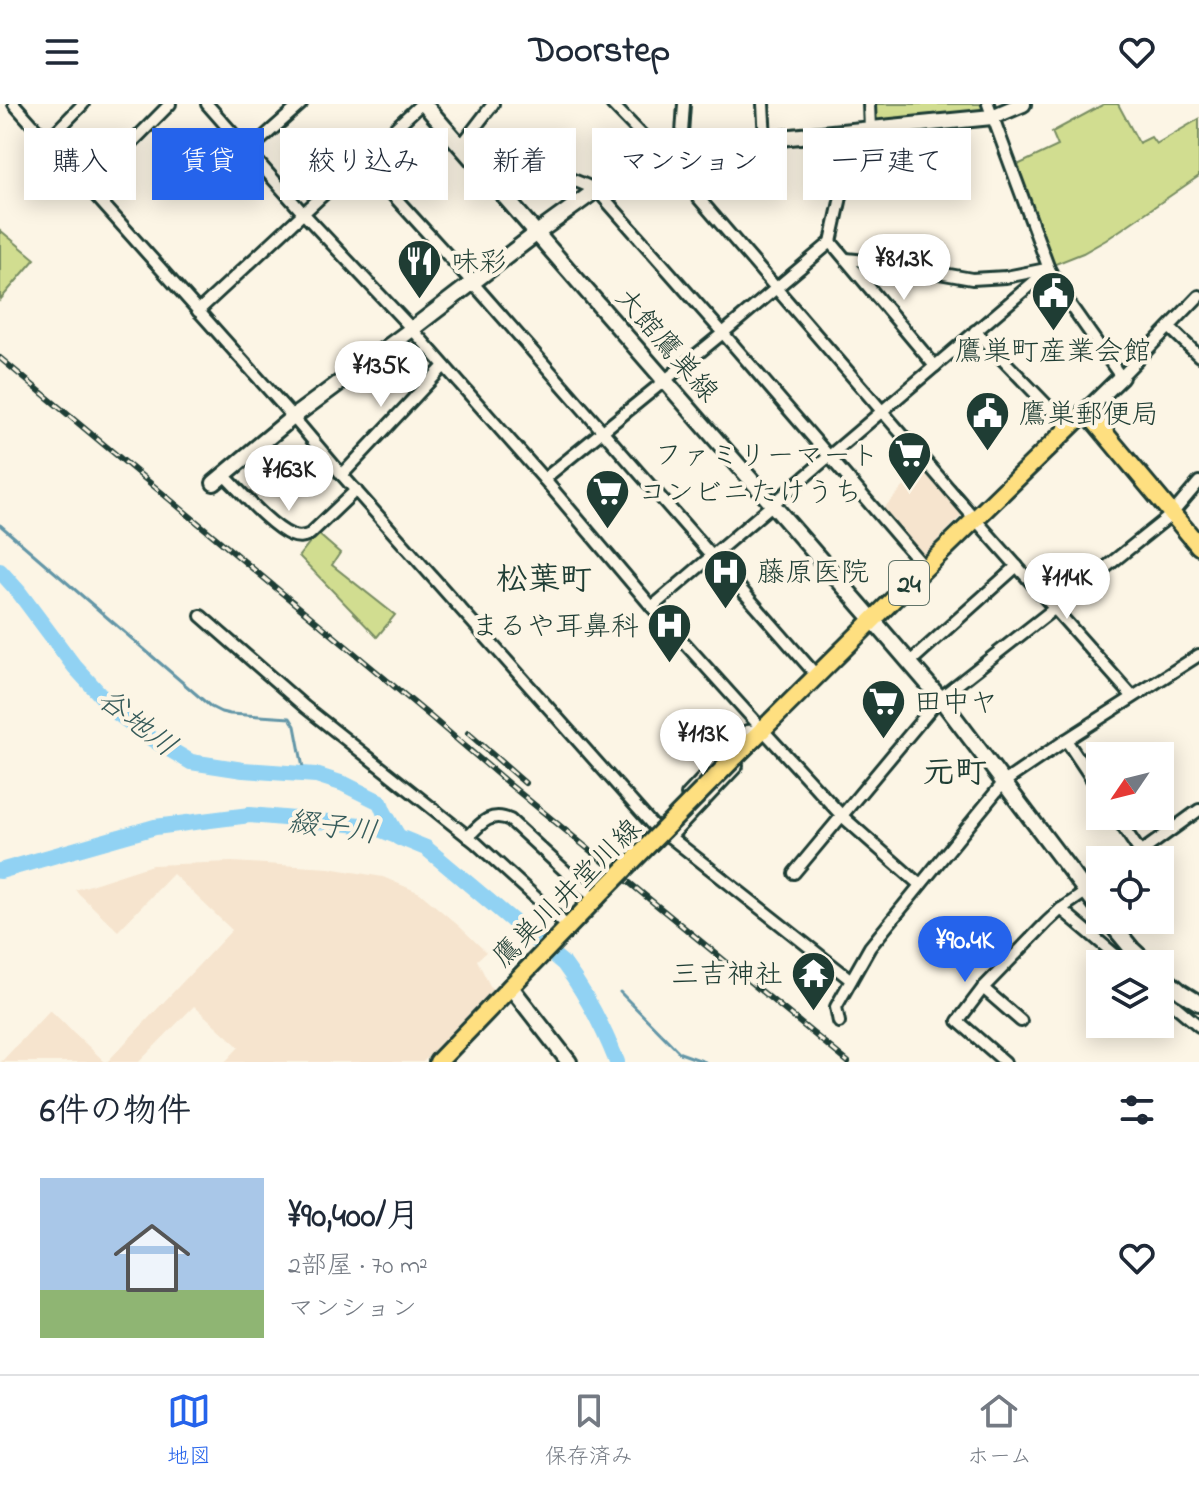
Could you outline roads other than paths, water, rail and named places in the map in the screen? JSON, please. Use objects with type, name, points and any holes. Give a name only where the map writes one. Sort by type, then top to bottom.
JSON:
[{"type":"main road","name":"鷹巣川井堂川線","points":[[438,1062],[566,930],[594,895],[1086,411]]},
{"type":"main road","points":[[1086,411],[1199,546]]},
{"type":"street","points":[[14,104],[35,128]]},
{"type":"street","points":[[60,128],[83,104]]},
{"type":"street","points":[[136,138],[170,104]]},
{"type":"street","points":[[207,104],[228,128]]},
{"type":"street","points":[[264,137],[301,104]]},
{"type":"street","points":[[396,128],[422,104]]},
{"type":"street","name":"大館鷹巣線","points":[[422,104],[940,698],[1086,892]]},
{"type":"street","points":[[493,104],[460,147],[569,177],[592,188]]},
{"type":"street","points":[[612,104],[635,128]]},
{"type":"street","points":[[682,128],[684,104]]},
{"type":"street","points":[[763,104],[764,128]]},
{"type":"street","points":[[869,104],[870,128]]},
{"type":"street","points":[[876,128],[1023,104]]},
{"type":"street","points":[[990,110],[1049,269],[1121,377]]},
{"type":"street","points":[[264,169],[412,329],[652,607],[762,729],[842,816],[920,885]]},
{"type":"street","points":[[356,490],[310,534],[294,537],[219,479],[293,417],[592,194]]},
{"type":"street","points":[[100,200],[656,829],[851,980]]},
{"type":"street","points":[[198,311],[317,200]]},
{"type":"street","points":[[397,200],[817,676]]},
{"type":"street","points":[[606,200],[925,568]]},
{"type":"street","points":[[701,200],[1132,696]]},
{"type":"street","points":[[544,479],[831,242],[840,200]]},
{"type":"street","points":[[831,242],[935,366]]},
{"type":"street","points":[[846,259],[972,279],[1049,269]]},
{"type":"street","points":[[652,607],[1049,269]]},
{"type":"street","points":[[1086,411],[1199,296]]},
{"type":"street","points":[[1170,328],[1199,356]]},
{"type":"street","points":[[975,331],[1069,428]]},
{"type":"street","points":[[342,475],[444,366]]},
{"type":"street","points":[[794,873],[940,698],[1171,515],[1199,482]]},
{"type":"street","points":[[909,663],[1017,566]]},
{"type":"street","points":[[201,616],[305,707],[468,837],[566,930]]},
{"type":"street","points":[[839,1022],[836,1007],[870,947],[1004,782],[1199,655]]},
{"type":"street","points":[[656,829],[747,731],[762,729]]},
{"type":"street","points":[[670,837],[760,741],[762,729]]},
{"type":"street","points":[[1066,740],[1086,770]]},
{"type":"street","points":[[1149,846],[1198,813]]},
{"type":"street","points":[[468,837],[491,816],[504,817],[594,895]]},
{"type":"street","points":[[1005,1062],[958,1021],[983,988],[1061,909],[1086,892]]},
{"type":"street","points":[[1061,909],[1109,950]]},
{"type":"street","points":[[1120,934],[1133,950]]},
{"type":"street","points":[[510,986],[569,1062]]},
{"type":"street","points":[[1174,986],[1199,1003]]},
{"type":"street","points":[[983,988],[1021,1021]]},
{"type":"street","points":[[1174,1005],[1199,1026]]},
{"type":"waterway","points":[[0,525],[211,707],[230,714],[290,718],[295,726],[304,773]]},
{"type":"waterway","name":"谷地川","points":[[0,571],[74,666],[116,712],[152,739],[191,762],[243,770],[316,775],[344,784],[380,802],[399,838]]},
{"type":"waterway","name":"綴子川","points":[[0,871],[155,827],[250,815],[372,826],[426,848],[564,964],[594,1012],[617,1062]]},
{"type":"waterway","points":[[620,992],[680,1053],[705,1062]]},
{"type":"railway","points":[[0,358],[509,784],[848,1062]]},
{"type":"railway","points":[[468,733],[525,783]]},
{"type":"place","name":"味彩","points":[[420,300]]},
{"type":"place","name":"鷹巣町産業会館","points":[[1053,332]]},
{"type":"place","name":"鷹巣郵便局","points":[[988,452]]},
{"type":"place","name":"ファミリーマート","points":[[910,493]]},
{"type":"place","name":"コンビニたけうち","points":[[607,530]]},
{"type":"place","name":"藤原医院","points":[[726,610]]},
{"type":"place","name":"まるや耳鼻科","points":[[670,664]]},
{"type":"place","name":"田中ヤ","points":[[883,740]]},
{"type":"place","name":"三吉神社","points":[[814,1012]]},
{"type":"district","name":"松葉町","points":[[544,578]]},
{"type":"district","name":"元町","points":[[955,771]]}]
